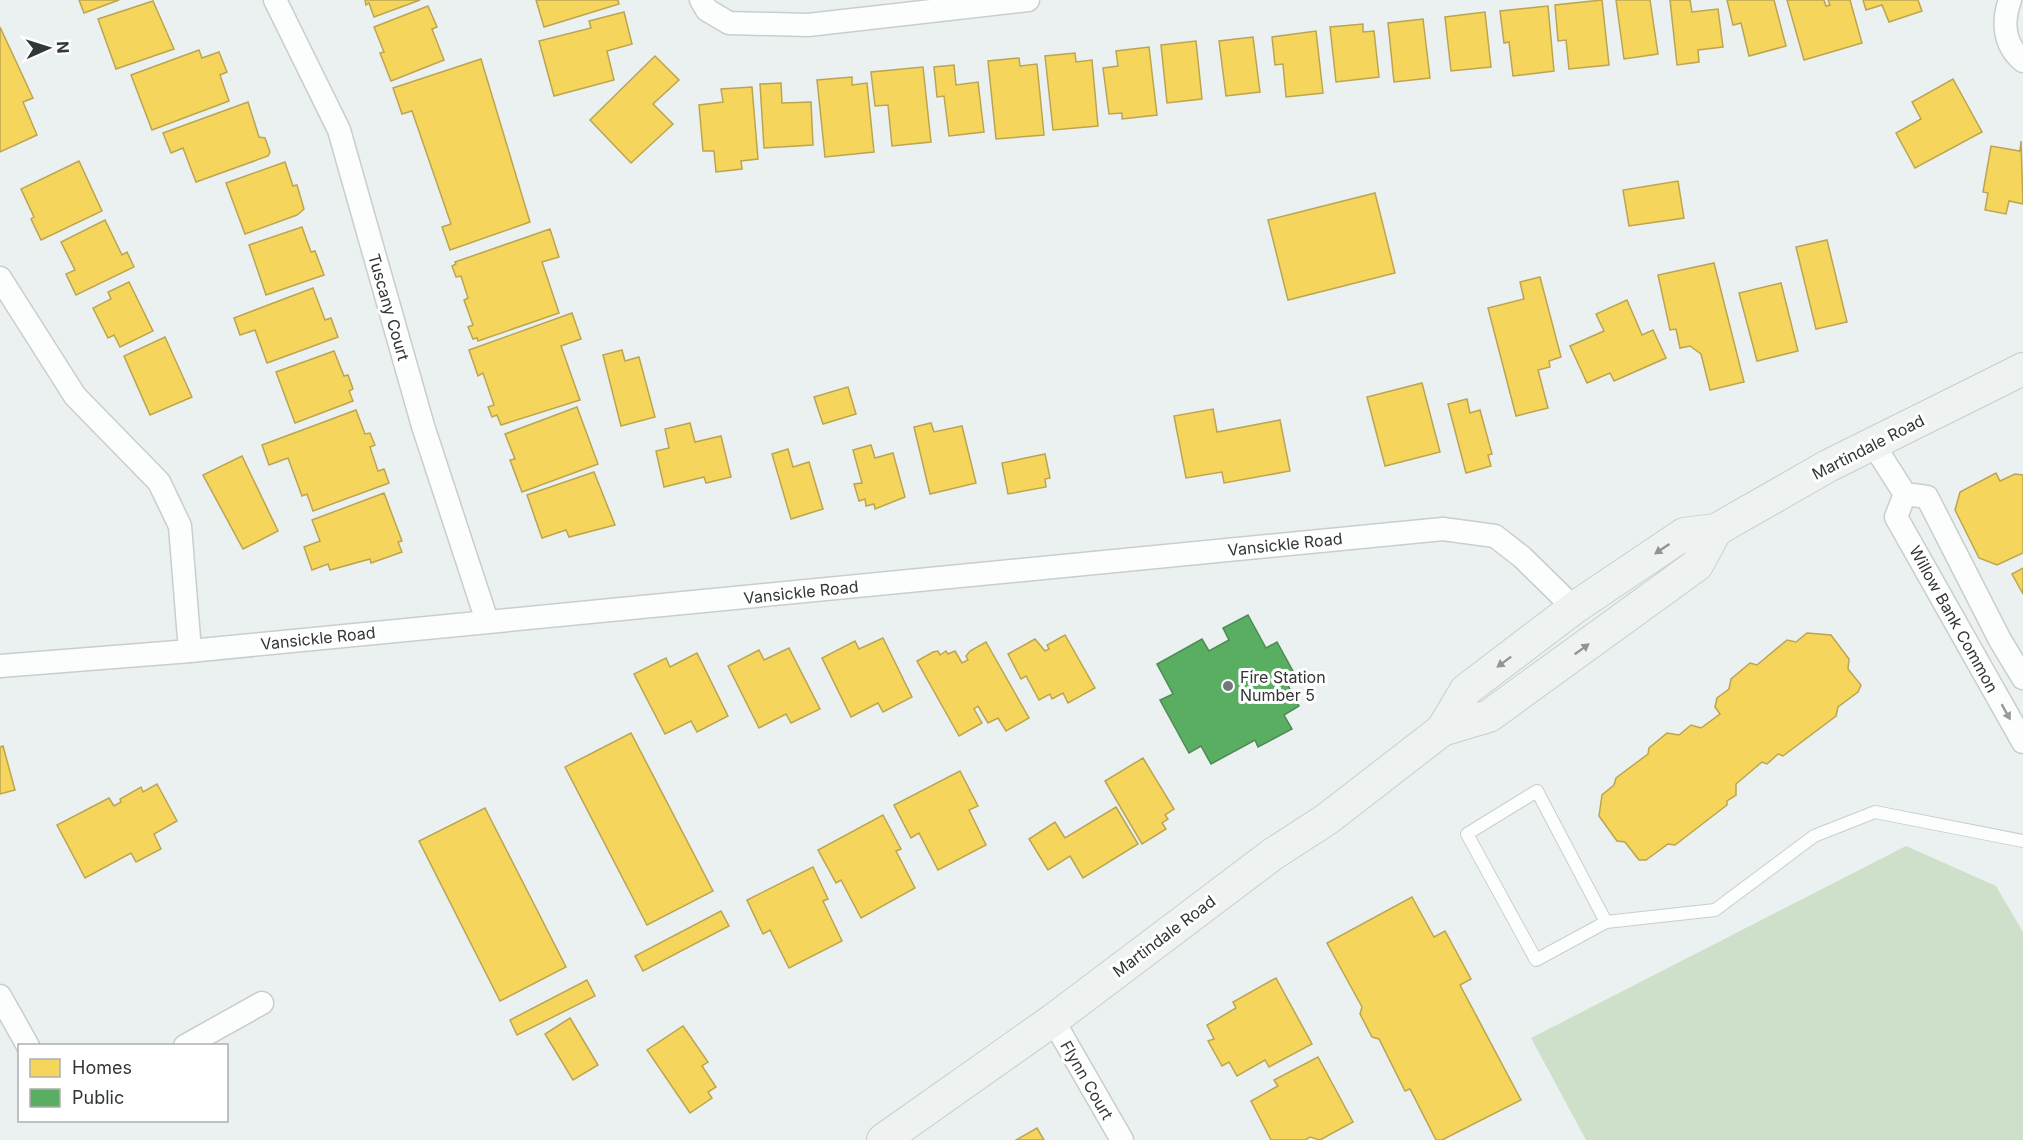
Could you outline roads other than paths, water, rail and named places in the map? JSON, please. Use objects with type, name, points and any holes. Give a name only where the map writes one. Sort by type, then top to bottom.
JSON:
[{"type":"main road","name":"Martindale Road","points":[[1443,730],[1466,690],[1574,608],[1684,534],[1716,530],[1828,466],[2023,369]]},
{"type":"main road","name":"Martindale Road","points":[[883,1140],[1053,1020],[1273,854],[1327,819],[1443,730],[1489,716],[1678,579],[1697,565],[1716,530]]},
{"type":"street","name":"Tuscany Court","points":[[275,0],[339,130],[423,426],[487,621]]},
{"type":"street","points":[[701,0],[707,10],[729,23],[808,25],[1028,0]]},
{"type":"street","points":[[2010,0],[2005,13],[2005,30],[2010,45],[2023,61]]},
{"type":"street","points":[[0,278],[75,396],[159,482],[180,526],[190,651]]},
{"type":"street","points":[[1873,444],[1905,494]]},
{"type":"street","name":"Willow Bank Common","points":[[2023,678],[2000,640],[1927,497],[1905,494],[1896,517],[2023,742]]},
{"type":"street","name":"Vansickle Road","points":[[0,666],[190,651],[1443,529],[1495,536],[1522,557],[1574,608]]},
{"type":"street","points":[[0,996],[27,1044]]},
{"type":"street","points":[[188,1044],[262,1003]]},
{"type":"street","name":"Flynn Court","points":[[1053,1020],[1122,1140]]},
{"type":"lane","points":[[1606,922],[1537,791],[1467,834],[1536,960],[1606,922],[1715,910],[1814,836],[1875,812],[2023,841]]},
{"type":"place","name":"Fire Station Number 5","points":[[1228,686]]}]
